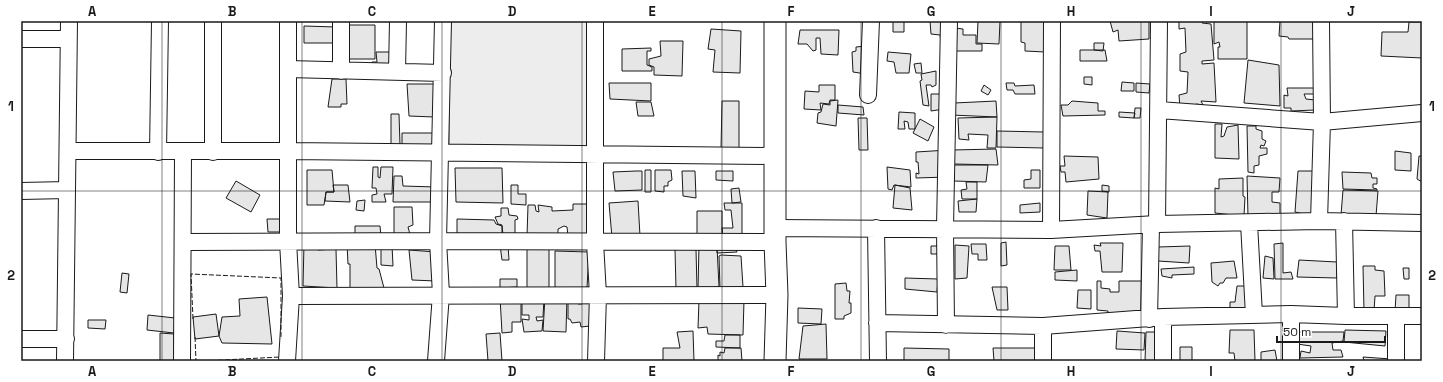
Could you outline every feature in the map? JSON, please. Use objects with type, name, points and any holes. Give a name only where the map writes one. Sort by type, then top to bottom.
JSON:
[{"type":"main road","points":[[775,21],[775,235],[777,296],[775,361]]},
{"type":"street","points":[[65,361],[69,21]]},
{"type":"street","points":[[158,152],[160,21]]},
{"type":"street","points":[[213,21],[213,152]]},
{"type":"street","points":[[287,361],[291,296],[288,241],[288,21]]},
{"type":"street","points":[[341,21],[341,71]]},
{"type":"street","points":[[397,72],[398,21]]},
{"type":"street","points":[[436,361],[441,294],[438,241],[443,21]]},
{"type":"street","points":[[595,21],[595,242],[598,295],[596,361]]},
{"type":"street","points":[[868,95],[871,21]]},
{"type":"street","points":[[946,325],[945,228],[949,21]]},
{"type":"street","points":[[1051,230],[1052,21]]},
{"type":"street","points":[[1159,21],[1159,110],[1154,225],[1156,318],[1163,361]]},
{"type":"street","points":[[1319,221],[1322,122],[1321,21]]},
{"type":"street","points":[[21,39],[68,39]]},
{"type":"street","points":[[288,69],[443,73]]},
{"type":"street","points":[[1159,110],[1322,122],[1422,113]]},
{"type":"street","points":[[68,151],[288,151],[775,156]]},
{"type":"street","points":[[182,361],[184,242],[183,152]]},
{"type":"street","points":[[21,191],[67,190]]},
{"type":"street","points":[[184,242],[595,242],[775,235],[876,228],[1051,230],[1154,225],[1319,221],[1422,224]]},
{"type":"street","points":[[1344,221],[1346,316]]},
{"type":"street","points":[[1248,222],[1254,315]]},
{"type":"street","points":[[876,228],[878,361]]},
{"type":"street","points":[[291,296],[441,294],[777,296]]},
{"type":"street","points":[[1291,314],[1291,361]]},
{"type":"street","points":[[878,323],[1043,326],[1156,318],[1291,314],[1422,316]]},
{"type":"street","points":[[1396,316],[1396,361]]},
{"type":"street","points":[[1043,326],[1043,361]]},
{"type":"street","points":[[21,339],[66,339]]},
{"type":"shaded area","points":[[449,21],[590,21],[590,151],[449,150]]},
{"type":"building","points":[[893,21],[904,21],[904,32],[893,32]]},
{"type":"building","points":[[930,21],[947,21],[941,42],[940,35],[931,34]]},
{"type":"building","points":[[978,21],[1000,21],[999,44],[977,43]]},
{"type":"building","points":[[1021,21],[1045,21],[1045,52],[1025,51],[1025,43],[1021,42]]},
{"type":"building","points":[[1110,21],[1149,21],[1149,39],[1119,41],[1118,30],[1113,32]]},
{"type":"building","points":[[1179,21],[1202,21],[1202,23],[1211,24],[1214,60],[1202,61],[1202,64],[1214,63],[1216,102],[1201,101],[1203,105],[1196,104],[1197,109],[1180,108],[1179,95],[1187,93],[1188,72],[1180,71],[1180,54],[1186,52],[1185,28],[1179,29]]},
{"type":"building","points":[[1214,21],[1247,21],[1247,59],[1218,59],[1218,47],[1220,47],[1219,42],[1214,44]]},
{"type":"building","points":[[1280,21],[1313,21],[1314,39],[1289,39],[1288,37],[1279,36]]},
{"type":"building","points":[[1409,22],[1422,22],[1422,58],[1381,56],[1382,32],[1408,32]]},
{"type":"building","points":[[347,25],[375,25],[375,59],[347,59]]},
{"type":"building","points":[[304,26],[336,27],[336,43],[304,43]]},
{"type":"building","points":[[955,28],[963,29],[963,35],[976,35],[976,44],[982,44],[982,51],[955,51]]},
{"type":"building","points":[[711,29],[741,31],[740,73],[713,72],[715,50],[708,49]]},
{"type":"building","points":[[800,30],[839,30],[838,55],[821,54],[820,38],[816,38],[816,50],[813,51],[807,44],[798,44]]},
{"type":"building","points":[[660,41],[683,41],[682,76],[654,75],[654,67],[649,65],[649,59],[661,56]]},
{"type":"building","points":[[1094,43],[1104,43],[1103,51],[1094,50]]},
{"type":"building","points":[[866,46],[866,74],[853,72],[852,52],[856,51],[856,47]]},
{"type":"building","points":[[651,48],[651,51],[647,51],[647,65],[652,67],[652,71],[622,71],[622,49]]},
{"type":"building","points":[[1080,50],[1105,50],[1107,61],[1080,61]]},
{"type":"building","points":[[376,52],[391,52],[392,70],[372,70],[372,62],[377,62]]},
{"type":"building","points":[[888,52],[911,54],[909,73],[896,73],[894,62],[887,61]]},
{"type":"building","points":[[1248,60],[1279,65],[1280,106],[1244,103]]},
{"type":"building","points":[[921,63],[922,73],[916,73],[914,64]]},
{"type":"building","points":[[936,71],[936,85],[932,87],[931,85],[926,85],[929,106],[923,105],[920,81],[922,80],[921,74]]},
{"type":"building","points":[[1084,77],[1092,77],[1092,85],[1084,84]]},
{"type":"building","points":[[332,79],[346,79],[347,104],[341,104],[341,107],[328,107]]},
{"type":"building","points":[[1122,82],[1134,83],[1134,91],[1121,91]]},
{"type":"building","points":[[609,83],[651,83],[651,101],[610,99]]},
{"type":"building","points":[[1006,83],[1014,83],[1015,86],[1034,85],[1035,94],[1015,94],[1013,90],[1007,90]]},
{"type":"building","points":[[1136,83],[1150,84],[1149,93],[1136,92]]},
{"type":"building","points":[[407,84],[434,84],[434,117],[409,116]]},
{"type":"building","points":[[819,85],[835,85],[835,100],[830,100],[829,104],[820,103],[821,110],[804,109],[805,91],[819,92]]},
{"type":"building","points":[[984,85],[991,90],[988,95],[981,91]]},
{"type":"building","points":[[1287,88],[1315,88],[1316,94],[1304,94],[1306,99],[1315,100],[1315,110],[1291,111],[1291,108],[1284,108],[1284,95],[1288,96]]},
{"type":"building","points":[[931,94],[943,94],[944,109],[931,111]]},
{"type":"building","points":[[838,100],[836,126],[817,123],[818,113],[821,112],[823,104],[830,105],[830,101]]},
{"type":"building","points":[[722,101],[739,101],[739,148],[721,149]]},
{"type":"building","points":[[996,101],[997,117],[951,115],[954,103]]},
{"type":"building","points":[[1072,101],[1098,103],[1098,111],[1105,111],[1105,115],[1063,116],[1061,105],[1068,105]]},
{"type":"building","points":[[636,102],[651,102],[654,116],[638,116]]},
{"type":"building","points":[[838,105],[863,107],[864,115],[838,113]]},
{"type":"building","points":[[1135,108],[1141,108],[1140,118],[1134,118]]},
{"type":"building","points":[[899,112],[915,113],[915,129],[909,129],[908,122],[904,121],[905,129],[898,129]]},
{"type":"building","points":[[1119,112],[1135,113],[1134,118],[1119,117]]},
{"type":"building","points":[[391,114],[399,114],[400,145],[391,145]]},
{"type":"building","points":[[997,117],[996,148],[987,148],[988,135],[968,134],[969,140],[959,139],[958,118]]},
{"type":"building","points":[[858,118],[867,118],[868,150],[859,150]]},
{"type":"building","points":[[920,119],[934,127],[928,141],[913,133]]},
{"type":"building","points":[[1215,124],[1222,124],[1221,137],[1224,136],[1227,127],[1238,125],[1239,159],[1215,158]]},
{"type":"building","points":[[1247,126],[1256,126],[1256,129],[1262,131],[1262,139],[1266,141],[1264,146],[1261,145],[1260,148],[1267,148],[1267,154],[1259,156],[1259,165],[1254,166],[1254,173],[1248,172]]},
{"type":"building","points":[[997,131],[1044,132],[1045,148],[997,147]]},
{"type":"building","points":[[402,133],[438,133],[437,150],[402,146]]},
{"type":"building","points":[[996,149],[998,165],[954,164],[952,150]]},
{"type":"building","points":[[948,150],[947,177],[916,178],[916,173],[919,174],[918,162],[916,162],[916,152]]},
{"type":"building","points":[[1395,151],[1411,153],[1411,171],[1395,170]]},
{"type":"building","points":[[1064,156],[1098,157],[1099,179],[1066,182],[1065,172],[1061,172],[1060,166],[1065,166]]},
{"type":"building","points":[[1419,156],[1422,156],[1422,182],[1417,179]]},
{"type":"building","points":[[953,165],[988,165],[986,182],[954,181]]},
{"type":"building","points":[[373,167],[378,167],[378,177],[380,178],[381,167],[393,167],[392,194],[384,194],[386,202],[372,202],[372,195],[377,194],[376,188],[372,188]]},
{"type":"building","points":[[887,167],[910,170],[911,187],[894,185],[892,190],[888,189]]},
{"type":"building","points":[[455,168],[502,168],[503,203],[456,202]]},
{"type":"building","points":[[307,170],[332,170],[334,192],[326,192],[324,205],[307,205]]},
{"type":"building","points":[[645,170],[651,170],[651,192],[645,192]]},
{"type":"building","points":[[655,170],[671,170],[672,180],[668,182],[668,186],[664,186],[664,192],[655,191]]},
{"type":"building","points":[[1031,170],[1040,170],[1040,188],[1024,188],[1024,180],[1031,179]]},
{"type":"building","points":[[642,171],[642,190],[615,191],[613,172]]},
{"type":"building","points":[[682,171],[695,171],[696,198],[683,196]]},
{"type":"building","points":[[716,171],[733,171],[733,181],[716,180]]},
{"type":"building","points":[[1298,171],[1315,171],[1313,216],[1295,212]]},
{"type":"building","points":[[1342,172],[1371,173],[1372,178],[1377,178],[1377,184],[1373,184],[1373,188],[1377,190],[1343,189]]},
{"type":"building","points":[[394,176],[402,176],[403,186],[436,187],[436,202],[393,202]]},
{"type":"building","points":[[1247,176],[1280,178],[1279,192],[1272,192],[1272,202],[1280,203],[1280,216],[1248,217]]},
{"type":"building","points":[[1243,178],[1243,196],[1245,197],[1244,216],[1215,213],[1215,188],[1219,189],[1219,179]]},
{"type":"building","points":[[236,181],[260,195],[251,212],[226,198]]},
{"type":"building","points":[[966,182],[977,182],[977,199],[962,199],[961,190],[967,189]]},
{"type":"building","points":[[333,185],[348,185],[350,202],[325,201],[326,192],[334,192]]},
{"type":"building","points":[[511,185],[518,185],[518,194],[526,194],[526,205],[511,204]]},
{"type":"building","points":[[895,185],[910,188],[912,210],[893,208]]},
{"type":"building","points":[[1102,185],[1109,186],[1109,192],[1102,191]]},
{"type":"building","points":[[739,188],[741,202],[732,203],[731,189]]},
{"type":"building","points":[[1343,190],[1378,191],[1376,216],[1341,215]]},
{"type":"building","points":[[1088,191],[1108,192],[1107,218],[1087,215]]},
{"type":"building","points":[[977,199],[976,212],[959,212],[958,201]]},
{"type":"building","points":[[365,200],[364,211],[356,210],[357,201]]},
{"type":"building","points":[[638,201],[640,236],[612,238],[609,203]]},
{"type":"building","points":[[724,203],[742,203],[742,237],[723,237],[722,228],[733,228],[731,210],[725,210]]},
{"type":"building","points":[[1040,203],[1040,212],[1020,213],[1020,205]]},
{"type":"building","points":[[573,204],[589,204],[590,236],[568,236],[567,227],[564,226],[558,229],[558,237],[527,236],[528,205],[535,205],[536,211],[539,212],[538,205],[552,207],[552,211],[573,210]]},
{"type":"building","points":[[394,207],[412,207],[413,225],[408,227],[411,238],[394,238]]},
{"type":"building","points":[[501,208],[508,208],[509,215],[517,216],[518,219],[515,220],[515,234],[503,235],[502,225],[498,224],[495,217],[501,216]]},
{"type":"building","points":[[697,211],[722,211],[722,235],[697,235]]},
{"type":"building","points":[[267,219],[283,219],[283,232],[268,232]]},
{"type":"building","points":[[457,219],[494,220],[496,224],[502,226],[502,237],[457,236]]},
{"type":"building","points":[[355,226],[380,226],[381,237],[355,236]]},
{"type":"building","points":[[1006,242],[1007,265],[1001,266],[1001,243]]},
{"type":"building","points":[[304,243],[320,244],[318,250],[336,249],[337,288],[303,286]]},
{"type":"building","points":[[347,243],[375,244],[377,268],[379,269],[384,288],[350,290],[350,264],[348,264]]},
{"type":"building","points":[[1100,243],[1123,243],[1122,272],[1102,272],[1100,251],[1095,251],[1094,245],[1101,246]]},
{"type":"building","points":[[1283,243],[1283,273],[1291,272],[1293,279],[1275,279],[1274,244]]},
{"type":"building","points":[[971,244],[986,244],[987,260],[978,260],[978,254],[972,254]]},
{"type":"building","points":[[381,245],[392,245],[393,266],[381,265]]},
{"type":"building","points":[[500,245],[508,245],[509,260],[502,260]]},
{"type":"building","points":[[699,245],[717,246],[719,287],[698,289]]},
{"type":"building","points":[[955,245],[969,246],[967,278],[955,279]]},
{"type":"building","points":[[527,246],[549,247],[549,292],[527,293]]},
{"type":"building","points":[[717,246],[735,246],[737,252],[717,253]]},
{"type":"building","points":[[931,246],[939,246],[940,254],[931,254]]},
{"type":"building","points":[[1055,246],[1069,246],[1071,270],[1054,270]]},
{"type":"building","points":[[1190,246],[1189,263],[1158,261],[1158,247]]},
{"type":"building","points":[[675,249],[696,249],[697,289],[676,289]]},
{"type":"building","points":[[409,250],[436,252],[436,281],[412,280]]},
{"type":"building","points":[[555,251],[589,252],[587,288],[555,289]]},
{"type":"building","points":[[719,256],[741,256],[743,287],[720,289]]},
{"type":"building","points":[[1265,256],[1273,258],[1274,279],[1263,278]]},
{"type":"building","points":[[1299,260],[1337,262],[1337,278],[1297,277]]},
{"type":"building","points":[[1234,261],[1237,278],[1226,278],[1223,283],[1220,283],[1218,286],[1212,282],[1211,263]]},
{"type":"building","points":[[1363,266],[1375,266],[1375,270],[1384,271],[1385,296],[1375,296],[1374,311],[1364,311]]},
{"type":"building","points":[[1194,267],[1194,274],[1172,275],[1172,278],[1162,276],[1161,269]]},
{"type":"building","points":[[1403,268],[1409,268],[1409,279],[1404,279]]},
{"type":"building","points":[[1077,270],[1077,281],[1055,280],[1055,272]]},
{"type":"building","points":[[122,273],[129,274],[127,293],[120,292]]},
{"type":"building","points":[[905,278],[938,279],[937,292],[905,289]]},
{"type":"building","points":[[500,279],[517,279],[517,287],[500,288]]},
{"type":"building","points":[[1097,281],[1101,281],[1101,288],[1110,289],[1110,292],[1119,292],[1119,281],[1144,281],[1143,314],[1108,314],[1108,311],[1097,310]]},
{"type":"building","points":[[846,283],[847,291],[850,291],[849,303],[851,303],[851,313],[844,316],[844,319],[835,319],[835,284]]},
{"type":"building","points":[[1237,286],[1249,286],[1249,310],[1230,311],[1230,302],[1235,302]]},
{"type":"building","points":[[992,287],[1007,287],[1008,310],[997,310]]},
{"type":"building","points":[[1078,290],[1091,290],[1091,309],[1077,308]]},
{"type":"building","points":[[1396,295],[1409,295],[1409,313],[1395,311]]},
{"type":"building","points":[[267,297],[272,344],[222,343],[219,336],[222,317],[240,316],[239,299]]},
{"type":"building","points":[[500,297],[521,297],[521,322],[512,322],[512,332],[502,333]]},
{"type":"building","points":[[522,297],[544,298],[543,317],[536,317],[537,321],[543,320],[542,331],[524,332],[522,319],[529,320],[529,315],[522,315]]},
{"type":"building","points":[[545,297],[567,297],[566,332],[543,331]]},
{"type":"building","points":[[580,298],[590,298],[590,326],[581,327],[580,322],[572,323],[570,319],[568,319],[568,302],[577,301],[578,304],[582,304]]},
{"type":"building","points":[[699,300],[744,300],[743,335],[708,334],[707,327],[698,328]]},
{"type":"building","points":[[798,308],[822,309],[821,324],[798,323]]},
{"type":"building","points":[[216,314],[219,336],[195,339],[193,317]]},
{"type":"building","points":[[148,315],[175,318],[174,333],[147,330]]},
{"type":"building","points":[[88,320],[106,320],[105,329],[88,328]]},
{"type":"building","points":[[826,324],[827,359],[799,359],[803,326]]},
{"type":"building","points":[[1230,330],[1254,330],[1255,361],[1235,361],[1234,353],[1229,353]]},
{"type":"building","points":[[1345,330],[1386,331],[1385,346],[1344,342]]},
{"type":"building","points":[[693,331],[694,361],[663,361],[663,348],[680,348],[677,332]]},
{"type":"building","points":[[1117,331],[1145,333],[1144,350],[1116,349]]},
{"type":"building","points":[[1146,332],[1158,332],[1158,361],[1145,361]]},
{"type":"building","points":[[1298,332],[1344,332],[1343,341],[1332,343],[1333,350],[1341,350],[1343,357],[1300,358],[1301,351],[1310,353],[1311,346],[1297,344]]},
{"type":"building","points":[[160,333],[174,334],[174,361],[160,361]]},
{"type":"building","points":[[500,333],[502,361],[488,361],[486,334]]},
{"type":"building","points":[[725,335],[740,335],[740,348],[716,347],[716,341],[724,341]]},
{"type":"building","points":[[1180,347],[1192,347],[1192,361],[1180,361]]},
{"type":"building","points":[[725,348],[741,348],[742,361],[718,361],[718,355],[720,356],[720,352],[724,353]]},
{"type":"building","points":[[904,348],[949,349],[949,361],[904,361]]},
{"type":"building","points":[[993,348],[1038,348],[1039,361],[994,361]]},
{"type":"building","points":[[1275,350],[1277,361],[1261,361],[1261,352]]},
{"type":"building","points":[[1363,357],[1391,359],[1391,361],[1364,361]]},
{"type":"fence","points":[[193,319],[191,274],[281,278],[281,339]]},
{"type":"fence","points":[[195,337],[196,361]]},
{"type":"fence","points":[[204,361],[280,357]]}]
